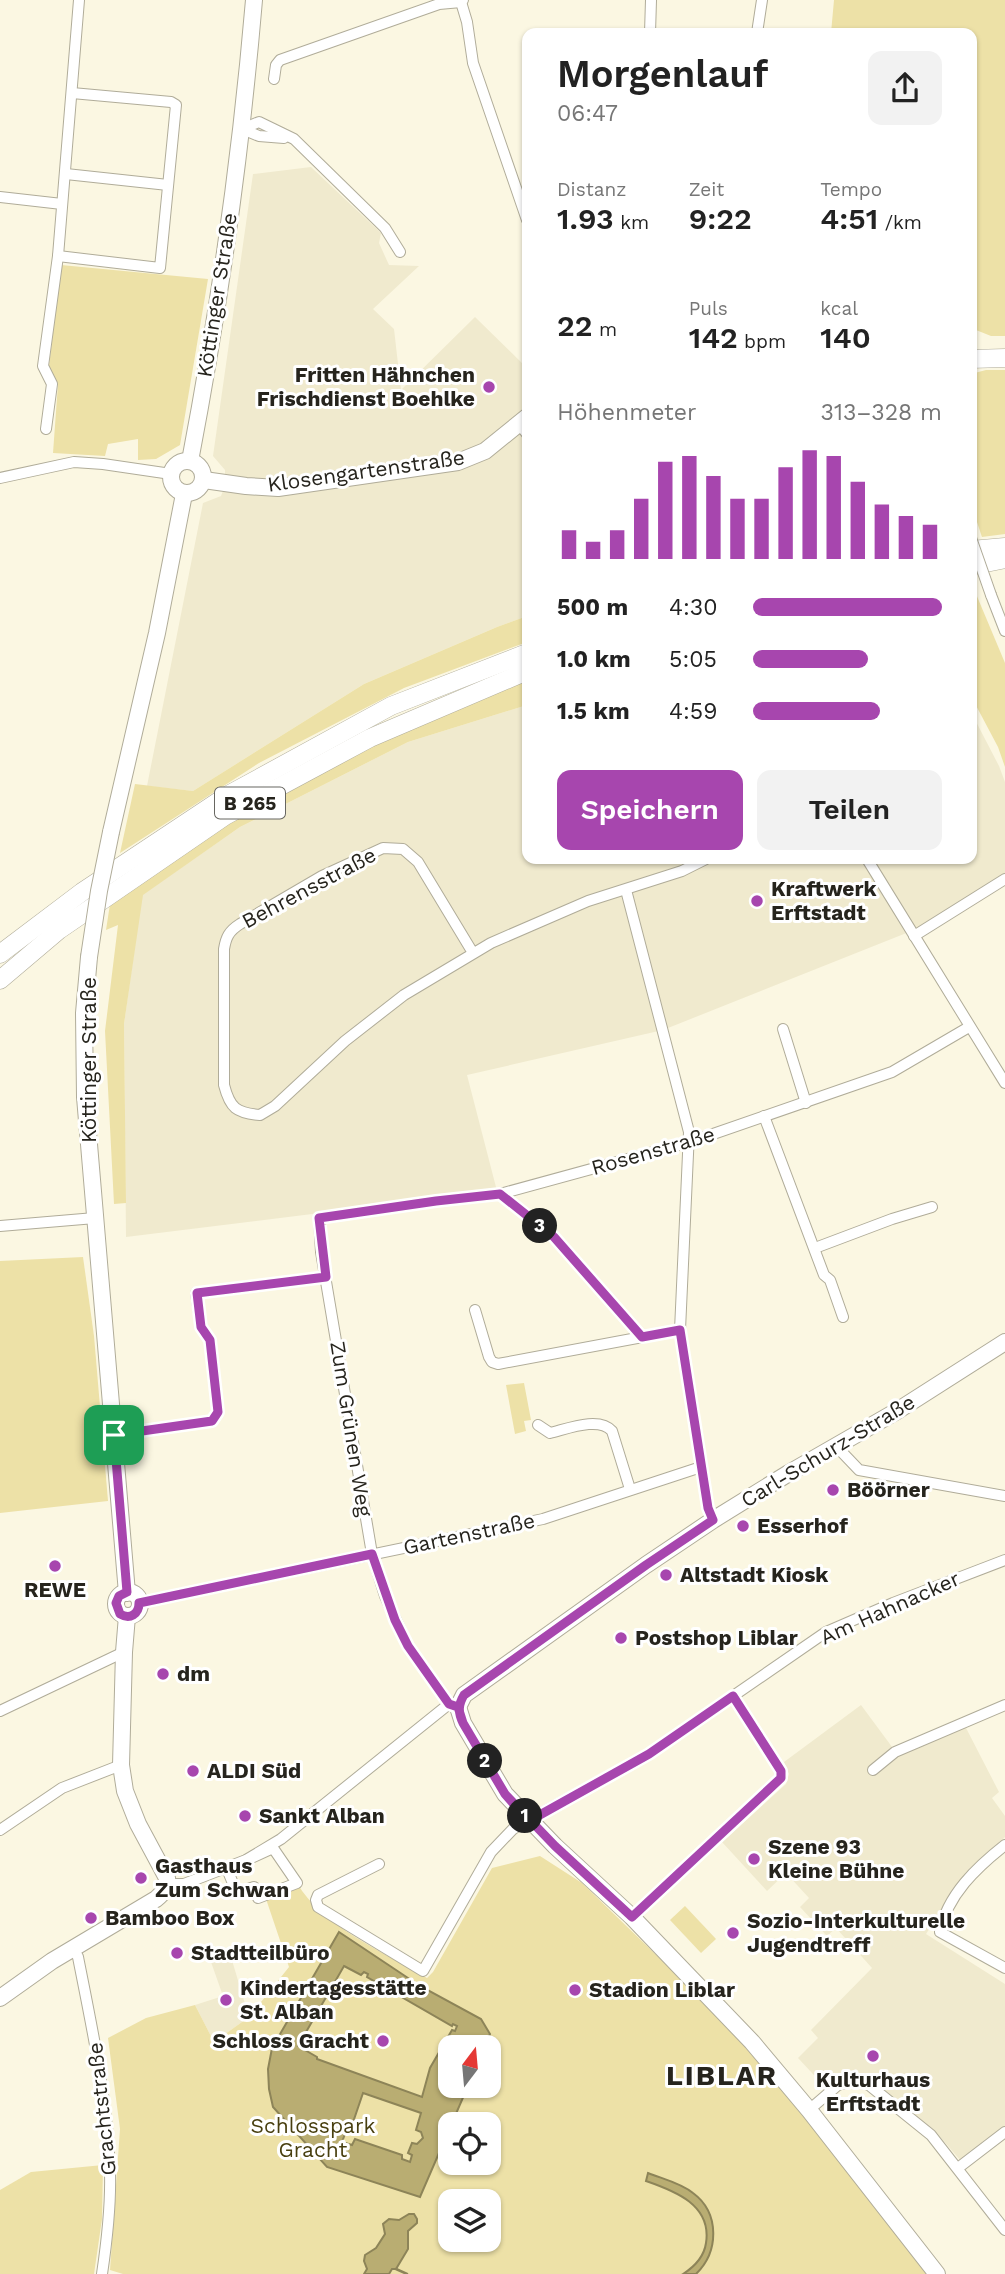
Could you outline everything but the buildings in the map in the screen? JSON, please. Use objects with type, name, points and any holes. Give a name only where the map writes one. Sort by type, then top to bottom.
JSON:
[{"type":"main road","points":[[977,359],[1005,358]]},
{"type":"main road","points":[[977,549],[1005,547]]},
{"type":"main road","points":[[977,565],[1005,559]]},
{"type":"main road","points":[[977,571],[1005,569]]},
{"type":"main road","name":"B 265","points":[[0,954],[82,892],[228,795],[391,706],[522,655]]},
{"type":"main road","name":"B 265","points":[[0,980],[59,930],[225,816],[370,738],[522,673]]},
{"type":"street","points":[[46,429],[52,384],[43,366],[58,256],[79,0]]},
{"type":"street","name":"Köttinger Straße","points":[[190,461],[242,129],[254,0]]},
{"type":"street","points":[[650,28],[651,0]]},
{"type":"street","points":[[758,28],[762,0]]},
{"type":"street","points":[[274,79],[275,65],[279,60],[439,4],[462,1],[473,63],[522,205]]},
{"type":"street","points":[[58,256],[160,268],[176,106],[172,102],[72,93]]},
{"type":"street","points":[[242,129],[259,122],[295,139],[385,228],[400,252]]},
{"type":"street","points":[[66,174],[168,185]]},
{"type":"street","points":[[0,197],[62,204]]},
{"type":"street","name":"Klosengartenstraße","points":[[204,480],[278,488],[458,462],[485,451],[522,426]]},
{"type":"street","points":[[190,461],[201,468],[204,480],[197,491],[184,494],[174,486],[171,474],[178,463],[190,461]]},
{"type":"street","points":[[0,478],[74,462],[171,474]]},
{"type":"street","name":"Köttinger Straße","points":[[124,1653],[127,1616],[120,1614],[116,1603],[119,1596],[133,1598],[114,1435],[95,1218],[85,1097],[84,1013],[99,891],[157,633],[184,494]]},
{"type":"street","points":[[977,555],[1005,631]]},
{"type":"street","name":"Behrensstraße","points":[[473,953],[418,862],[403,849],[383,848],[323,876],[231,929],[224,949],[224,1085],[228,1101],[237,1110],[260,1115],[275,1106],[345,1041],[404,995],[473,953],[588,901],[696,864]]},
{"type":"street","points":[[870,864],[1005,1083]]},
{"type":"street","points":[[914,936],[1005,879]]},
{"type":"street","points":[[626,890],[690,1142],[680,1330],[708,1508],[713,1520]]},
{"type":"street","name":"Rosenstraße","points":[[319,1218],[500,1194],[690,1142],[892,1072],[969,1027]]},
{"type":"street","points":[[783,1029],[806,1103]]},
{"type":"street","points":[[764,1116],[824,1275],[830,1280],[843,1317]]},
{"type":"street","points":[[500,1194],[554,1237],[642,1337]]},
{"type":"street","points":[[815,1248],[932,1207]]},
{"type":"street","points":[[0,1226],[95,1218]]},
{"type":"street","name":"Zum Grünen Weg","points":[[319,1218],[326,1277],[372,1554],[385,1596],[404,1637],[453,1706]]},
{"type":"street","points":[[114,1435],[212,1421],[218,1412],[210,1340],[201,1327],[197,1293],[326,1277]]},
{"type":"street","points":[[475,1310],[489,1357],[492,1362],[498,1364],[680,1330]]},
{"type":"street","name":"Carl-Schurz-Straße","points":[[168,1884],[184,1884],[246,1860],[281,1839],[464,1695],[646,1565],[713,1520],[837,1447],[1005,1342]]},
{"type":"street","points":[[538,1424],[550,1433],[599,1423],[609,1427],[630,1489]]},
{"type":"street","points":[[837,1447],[859,1470],[1005,1496]]},
{"type":"street","name":"Gartenstraße","points":[[133,1598],[543,1519],[702,1467]]},
{"type":"street","name":"Am Hahnacker","points":[[379,1864],[318,1895],[318,1907],[423,1971],[491,1852],[513,1829],[649,1754],[826,1632],[1005,1560]]},
{"type":"street","points":[[0,1711],[124,1653],[121,1765],[125,1791],[168,1884],[156,1899],[73,1948],[0,1998]]},
{"type":"street","points":[[632,1917],[781,1778],[781,1771],[733,1696]]},
{"type":"street","points":[[873,1770],[895,1752],[1005,1705]]},
{"type":"street","points":[[453,1706],[505,1794],[529,1821],[632,1917],[752,2042],[809,2110],[937,2274]]},
{"type":"street","points":[[0,1830],[62,1788],[121,1765]]},
{"type":"street","points":[[1005,1845],[984,1862],[962,1886],[942,1921],[940,1932],[1005,1968]]},
{"type":"street","points":[[274,1848],[297,1883],[258,1898],[254,1887],[237,1893],[227,1869],[274,1848]]},
{"type":"street","name":"Grachtstraße","points":[[73,1948],[78,1957],[93,2032],[107,2135],[110,2173],[109,2221],[103,2274]]},
{"type":"street","points":[[809,2110],[838,2085],[853,2081],[869,2085],[932,2135],[1005,2230]]},
{"type":"street","points":[[958,2168],[1005,2132]]},
{"type":"shaded area","points":[[311,167],[381,233],[379,243],[389,265],[419,266],[373,309],[394,329],[401,390],[475,317],[522,363],[522,618],[364,684],[193,791],[147,786],[203,503],[221,496],[225,486],[225,470],[213,456],[253,174]]},
{"type":"shaded area","points":[[522,707],[522,864],[977,864],[977,724],[1005,782],[1005,874],[919,928],[663,1030],[467,1075],[497,1191],[126,1237],[124,1024],[142,895],[240,827],[408,742]]},
{"type":"shaded area","points":[[861,1705],[898,1755],[965,1726],[999,1792],[992,1798],[1005,1816],[1005,1837],[966,1872],[926,1934],[1005,1984],[1005,2127],[961,2161],[935,2131],[870,2080],[853,2075],[836,2079],[826,2088],[798,2058],[818,2038],[811,2030],[872,1968],[836,1928],[827,1936],[800,1907],[809,1898],[786,1873],[767,1891],[722,1842],[786,1784],[789,1774],[784,1762]]},
{"type":"shaded area","points":[[339,1932],[420,1986],[481,2019],[490,2034],[449,2035],[457,2026],[452,2026],[367,1977],[368,1974],[364,1972],[361,1975],[344,1966],[298,2046],[317,2059],[422,2097],[430,2068],[438,2054],[438,2098],[463,2098],[457,2112],[438,2112],[438,2155],[420,2197],[327,2167],[273,2107],[268,2069],[272,2048]],"holes":[[[363,2093],[421,2113],[416,2130],[421,2132],[423,2138],[417,2144],[412,2143],[408,2153],[412,2155],[410,2162],[402,2159],[402,2155],[355,2139],[352,2145],[342,2142],[345,2134],[349,2134]]]},
{"type":"shaded area","name":"Kindertagesstätte St. Alban","points":[[231,1957],[249,2017],[214,2042],[195,2005],[223,1996],[211,1962]]},
{"type":"shaded area","points":[[648,2173],[688,2190],[702,2201],[708,2211],[712,2222],[712,2244],[704,2265],[696,2274],[683,2274],[698,2261],[705,2248],[706,2230],[703,2219],[697,2209],[679,2195],[646,2181]]},
{"type":"shaded area","points":[[414,2214],[417,2223],[408,2231],[408,2249],[396,2269],[392,2269],[389,2274],[364,2274],[367,2269],[365,2255],[376,2248],[385,2234],[383,2224],[389,2219],[399,2220]]},
{"type":"green space","points":[[834,0],[1005,0],[1005,336],[991,336],[977,330],[977,28],[831,28]]},
{"type":"green space","points":[[61,265],[208,279],[180,445],[156,459],[138,460],[138,439],[108,444],[105,456],[53,453],[58,384],[49,366]]},
{"type":"green space","points":[[1005,370],[1005,534],[982,537],[977,522],[977,372]]},
{"type":"green space","points":[[977,596],[1005,663],[1005,767],[998,747],[977,707]]},
{"type":"green space","points":[[522,618],[522,644],[404,688],[259,763],[120,853],[135,784],[193,791],[364,684]]},
{"type":"green space","points":[[522,683],[522,707],[408,742],[240,827],[143,895],[124,1024],[126,1203],[114,1204],[105,1031],[118,925],[106,930],[110,904],[214,832],[265,802],[338,763],[450,712]]},
{"type":"green space","points":[[83,1257],[94,1336],[108,1501],[0,1513],[0,1261]]},
{"type":"green space","points":[[524,1383],[531,1420],[524,1421],[526,1431],[515,1434],[506,1385]]},
{"type":"green space","name":"Schlosspark Gracht","points":[[540,1856],[582,1883],[750,2048],[927,2274],[123,2274],[110,2270],[120,2129],[108,2038],[146,2018],[195,2005],[214,2042],[249,2017],[289,1967],[265,1896],[297,1883],[322,1912],[356,1937],[427,1978],[433,1972],[492,1868]]},
{"type":"green space","points":[[685,1906],[716,1939],[701,1953],[670,1920]]},
{"type":"green space","points":[[103,2165],[102,2219],[94,2274],[0,2274],[0,2190],[31,2172]]},
{"type":"waterway","points":[[396,2269],[407,2274]]},
{"type":"place","name":"Fritten Hähnchen Frischdienst Boehlke","points":[[489,387]]},
{"type":"place","name":"Kraftwerk Erftstadt","points":[[757,901]]},
{"type":"place","name":"Böörner","points":[[833,1490]]},
{"type":"place","name":"Esserhof","points":[[743,1526]]},
{"type":"place","name":"REWE","points":[[55,1566]]},
{"type":"place","name":"Altstadt Kiosk","points":[[666,1575]]},
{"type":"place","name":"Postshop Liblar","points":[[621,1638]]},
{"type":"place","name":"dm","points":[[163,1674]]},
{"type":"place","name":"ALDI Süd","points":[[193,1771]]},
{"type":"place","name":"Sankt Alban","points":[[245,1816]]},
{"type":"place","name":"Szene 93 Kleine Bühne","points":[[754,1859]]},
{"type":"place","name":"Gasthaus Zum Schwan","points":[[141,1878]]},
{"type":"place","name":"Bamboo Box","points":[[91,1918]]},
{"type":"place","name":"Sozio-Interkulturelle Jugendtreff","points":[[733,1933]]},
{"type":"place","name":"Stadtteilbüro","points":[[177,1953]]},
{"type":"place","name":"Stadion Liblar","points":[[575,1990]]},
{"type":"place","name":"Kindertagesstätte St. Alban","points":[[226,2000]]},
{"type":"place","name":"Schloss Gracht","points":[[383,2041]]},
{"type":"place","name":"Kulturhaus Erftstadt","points":[[873,2056]]},
{"type":"district","name":"LIBLAR","points":[[722,2075]]},
{"type":"route","points":[[114,1435],[127,1592],[119,1596],[116,1603],[120,1614],[133,1615],[138,1611],[139,1603],[372,1554],[385,1596],[408,1646],[449,1704],[458,1707],[463,1723],[505,1794],[529,1821],[632,1917],[781,1778],[781,1771],[733,1696],[649,1754],[529,1821],[505,1794],[463,1723],[460,1717],[458,1707],[464,1695],[713,1520],[708,1508],[680,1330],[642,1337],[554,1237],[500,1194],[319,1218],[326,1277],[197,1293],[201,1327],[210,1340],[218,1412],[212,1421],[114,1435]]}]
